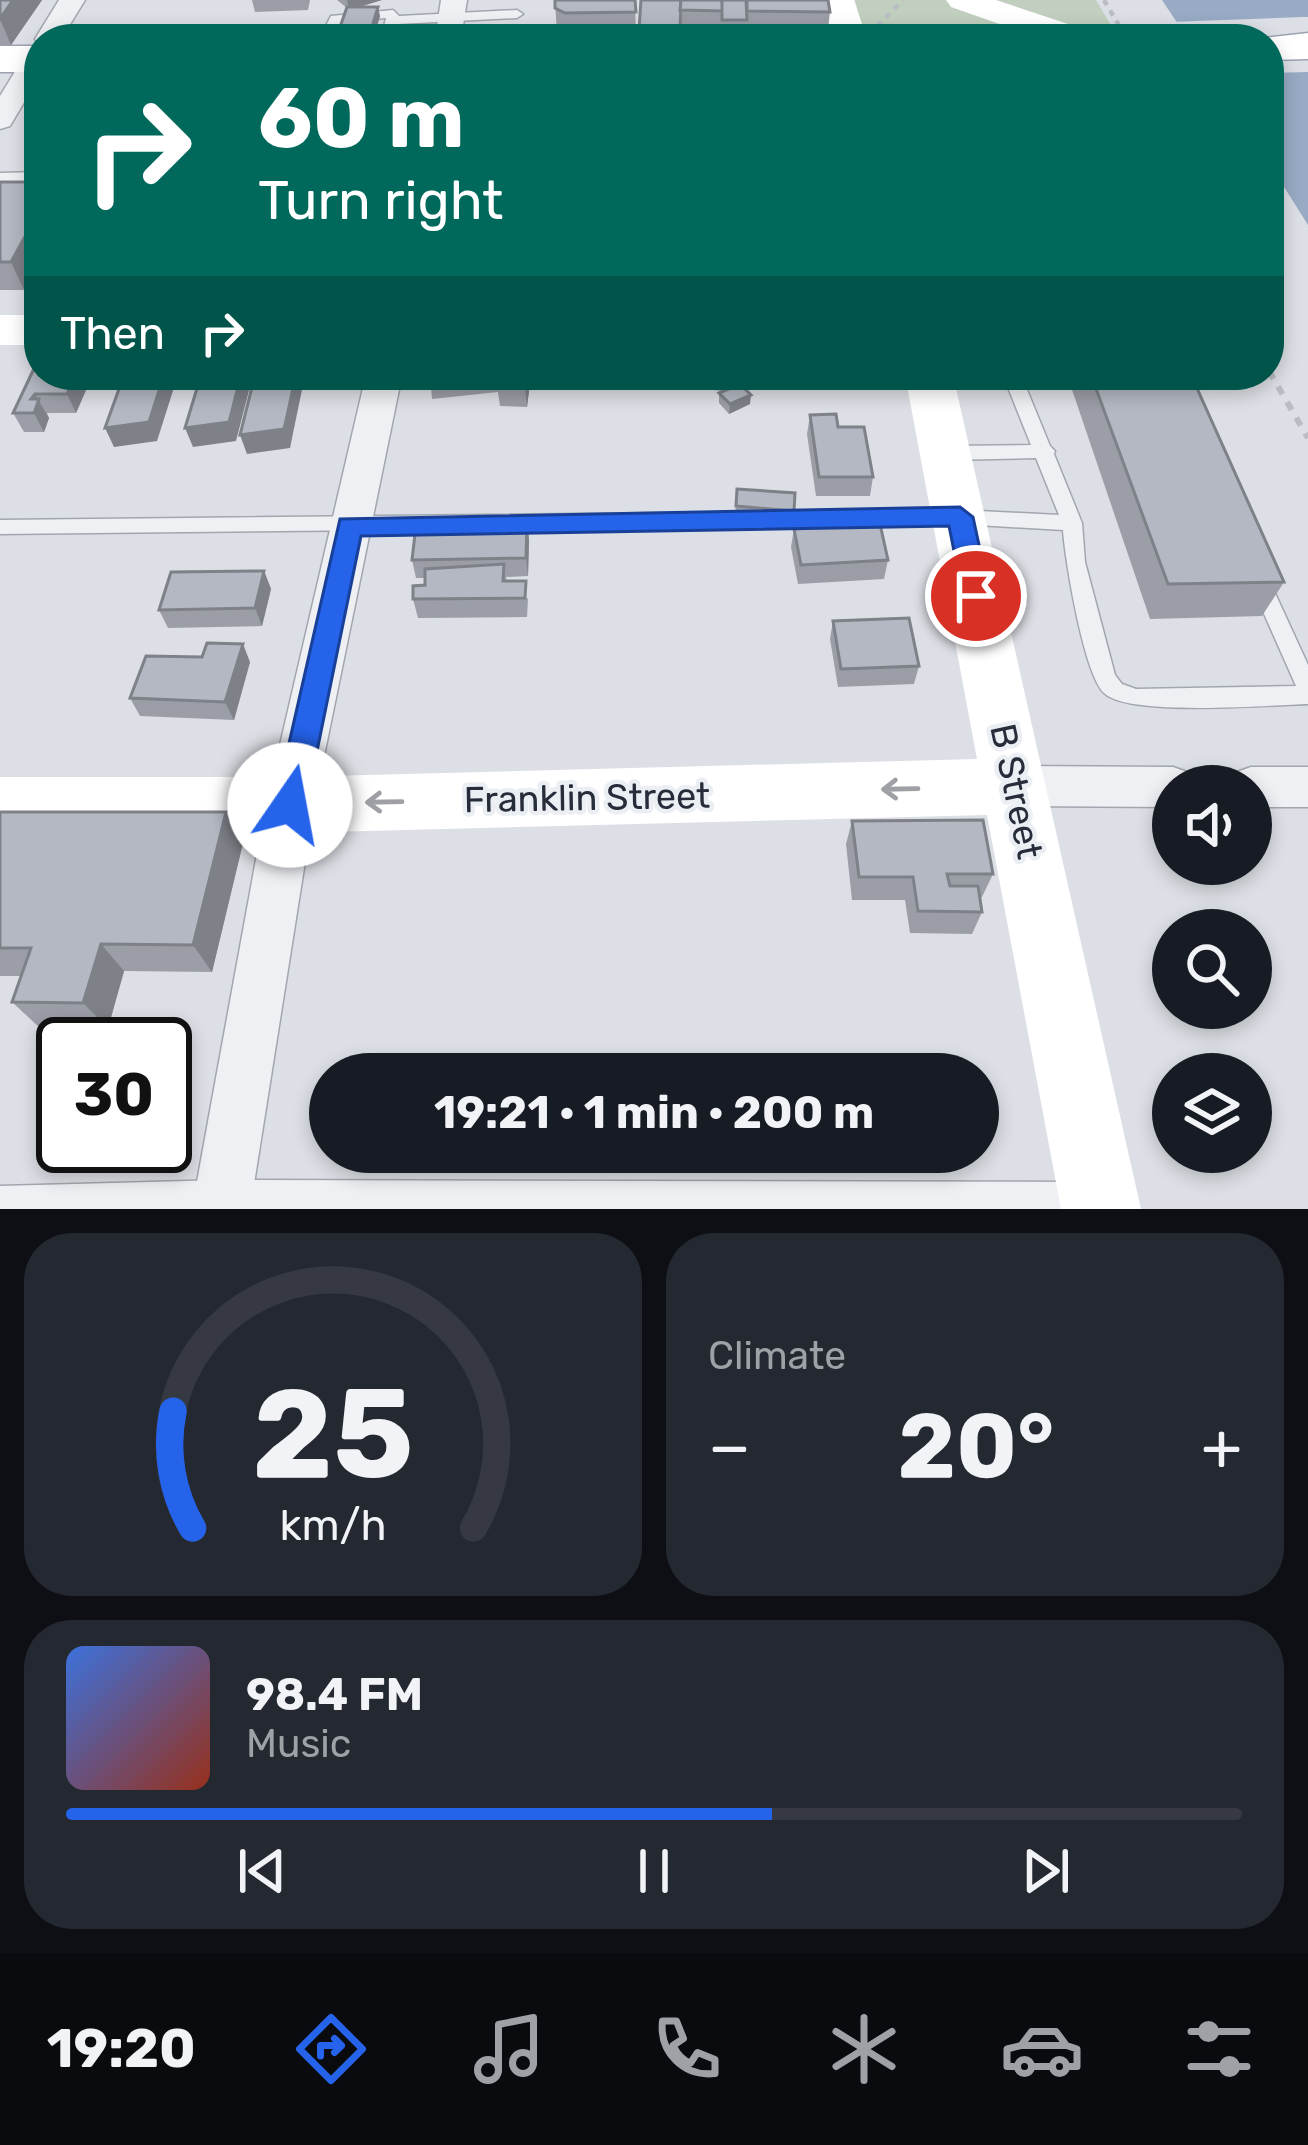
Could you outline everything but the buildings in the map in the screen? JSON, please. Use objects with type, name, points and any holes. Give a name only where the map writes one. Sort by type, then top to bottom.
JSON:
[{"type":"main road","points":[[963,0],[1033,24]]},
{"type":"main road","name":"B Street","points":[[932,390],[1099,1203]]},
{"type":"main road","name":"Franklin Street","points":[[0,805],[290,805],[1017,786]]},
{"type":"street","points":[[0,120],[24,70]]},
{"type":"street","points":[[223,1202],[290,805],[380,390]]},
{"type":"street","name":"Franklin Street","points":[[1017,786],[1152,787]]},
{"type":"street","points":[[1272,787],[1308,788]]},
{"type":"lane","points":[[341,24],[349,15],[390,21],[451,19],[518,7]]},
{"type":"lane","points":[[1019,390],[1072,523],[1075,562],[1105,678],[1114,690],[1135,698],[1308,692],[1252,563]]},
{"type":"lane","points":[[946,453],[1046,451]]},
{"type":"lane","points":[[0,527],[960,517],[1072,523]]},
{"type":"lane","points":[[0,1201],[1099,1203]]},
{"type":"path","points":[[874,24],[903,0]]},
{"type":"path","points":[[1280,390],[1308,438]]},
{"type":"green space","points":[[855,0],[1096,0],[1110,24],[861,24]]},
{"type":"water","points":[[1162,0],[1308,0],[1308,225],[1284,187],[1284,24],[1178,24]]},
{"type":"pier","points":[[1308,17],[1308,72],[1284,73],[1284,24],[1169,22]]},
{"type":"route","points":[[290,805],[350,526],[960,517],[976,596]]}]
